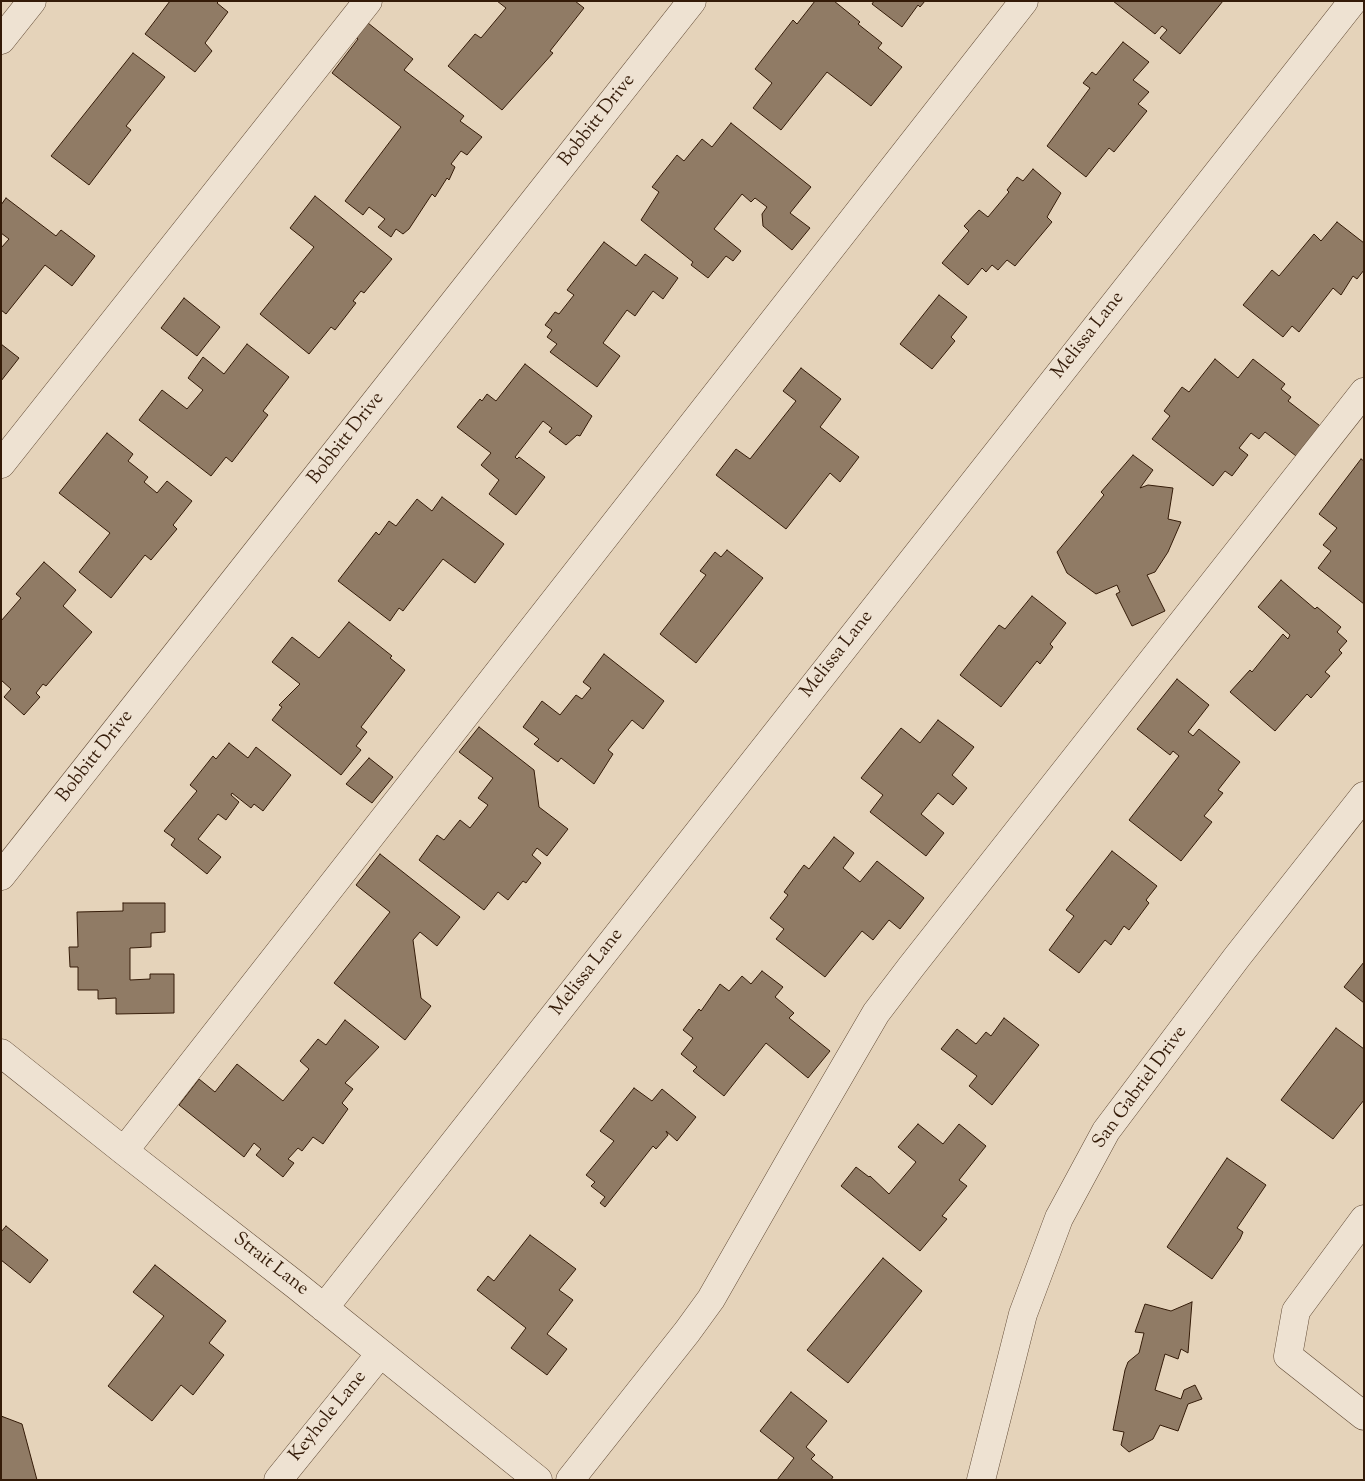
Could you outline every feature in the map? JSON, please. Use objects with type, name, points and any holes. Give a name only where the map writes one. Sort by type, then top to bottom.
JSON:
[{"type":"street","points":[[1,40],[32,1]]},
{"type":"street","points":[[1,464],[368,1]]},
{"type":"street","name":"Bobbitt Drive","points":[[1,876],[692,1]]},
{"type":"street","points":[[124,1151],[1024,1]]},
{"type":"street","name":"Melissa Lane","points":[[324,1308],[1353,1]]},
{"type":"street","points":[[570,1480],[712,1299],[876,1013],[1364,392]]},
{"type":"street","name":"San Gabriel Drive","points":[[981,1480],[1022,1314],[1059,1218],[1106,1131],[1237,958],[1364,796]]},
{"type":"street","name":"Strait Lane","points":[[1,1053],[538,1480]]},
{"type":"street","points":[[1364,1219],[1296,1310],[1288,1356],[1364,1416]]},
{"type":"street","name":"Keyhole Lane","points":[[278,1480],[380,1354]]},
{"type":"building","points":[[170,1],[219,1],[217,3],[228,12],[205,43],[212,51],[195,72],[145,34]]},
{"type":"building","points":[[497,1],[575,1],[584,8],[550,51],[553,53],[502,110],[448,66],[475,34],[481,38],[506,8]]},
{"type":"building","points":[[815,1],[834,1],[860,22],[858,24],[882,43],[878,48],[902,67],[871,106],[827,72],[781,130],[753,108],[772,83],[755,69],[793,20],[797,24]]},
{"type":"building","points":[[874,1],[925,1],[920,7],[918,5],[902,27],[872,4]]},
{"type":"building","points":[[1113,1],[1223,1],[1180,54],[1160,38],[1167,30],[1162,26],[1155,34]]},
{"type":"building","points":[[363,19],[413,59],[404,70],[464,116],[460,121],[482,137],[467,155],[461,151],[451,164],[455,167],[449,180],[447,178],[435,197],[432,194],[409,229],[403,234],[396,229],[391,237],[378,227],[385,219],[369,207],[363,215],[345,201],[401,127],[332,73],[358,39],[351,34]]},
{"type":"building","points":[[1123,42],[1149,62],[1133,80],[1149,92],[1138,104],[1147,111],[1114,152],[1109,148],[1086,177],[1047,146],[1090,88],[1083,83],[1092,72],[1096,75]]},
{"type":"building","points":[[133,53],[165,77],[126,126],[131,130],[89,185],[51,156]]},
{"type":"building","points":[[731,123],[811,187],[790,213],[810,228],[792,250],[763,226],[762,214],[767,207],[755,198],[751,202],[742,194],[714,229],[741,251],[733,261],[726,256],[708,278],[691,265],[693,262],[641,220],[659,192],[652,187],[677,155],[684,161],[702,139],[712,147]]},
{"type":"building","points":[[1033,169],[1061,193],[1047,217],[1052,222],[1015,266],[1007,260],[998,270],[992,265],[986,272],[982,268],[968,285],[942,263],[969,231],[964,226],[979,210],[988,217],[1009,192],[1007,190],[1017,177],[1023,181]]},
{"type":"building","points":[[315,196],[392,259],[364,293],[361,291],[353,301],[356,303],[335,330],[331,327],[309,354],[260,314],[314,247],[290,228]]},
{"type":"building","points":[[6,198],[56,236],[61,230],[95,256],[72,286],[45,265],[6,314],[1,310],[1,248],[9,239],[1,233],[1,205]]},
{"type":"building","points":[[1337,222],[1364,243],[1364,270],[1357,279],[1353,276],[1341,295],[1333,288],[1299,332],[1292,326],[1283,337],[1243,305],[1272,270],[1279,276],[1314,234],[1321,241]]},
{"type":"building","points":[[604,242],[636,266],[645,254],[678,278],[663,299],[653,291],[635,316],[627,310],[603,343],[620,356],[597,387],[550,352],[557,344],[547,337],[552,330],[545,325],[555,312],[559,314],[574,295],[567,290]]},
{"type":"building","points":[[939,295],[967,317],[951,337],[955,341],[932,369],[900,344]]},
{"type":"building","points":[[184,298],[220,327],[197,356],[161,328]]},
{"type":"building","points":[[1,344],[19,358],[1,381]]},
{"type":"building","points":[[247,344],[289,377],[263,411],[268,415],[232,462],[226,457],[211,476],[139,420],[162,390],[187,409],[203,390],[188,378],[203,357],[224,374]]},
{"type":"building","points":[[1215,359],[1238,378],[1253,359],[1285,384],[1281,389],[1291,397],[1288,401],[1324,429],[1300,459],[1265,432],[1259,439],[1251,433],[1239,448],[1248,455],[1232,476],[1225,471],[1213,486],[1152,439],[1170,416],[1164,411],[1182,387],[1189,392]]},
{"type":"building","points":[[525,364],[592,416],[580,436],[577,435],[566,445],[549,432],[552,428],[543,421],[515,457],[517,459],[519,457],[545,477],[516,515],[489,494],[499,480],[481,465],[491,453],[457,427],[480,399],[482,401],[487,394],[496,401]]},
{"type":"building","points":[[801,368],[841,399],[820,427],[859,457],[840,482],[830,473],[786,529],[716,475],[736,449],[750,459],[796,401],[783,391]]},
{"type":"building","points":[[107,433],[133,454],[128,461],[148,477],[144,482],[157,493],[167,481],[192,501],[173,525],[177,529],[151,560],[145,555],[111,598],[79,572],[110,533],[59,493]]},
{"type":"building","points":[[1133,455],[1153,470],[1140,488],[1148,485],[1173,488],[1168,519],[1181,522],[1168,552],[1155,572],[1147,575],[1165,611],[1132,626],[1116,594],[1120,592],[1117,585],[1096,594],[1067,573],[1057,552],[1104,495],[1101,492]]},
{"type":"building","points":[[1361,459],[1364,461],[1364,604],[1318,568],[1331,551],[1323,545],[1337,528],[1319,514]]},
{"type":"building","points":[[442,497],[504,544],[475,583],[443,559],[403,611],[399,608],[390,621],[338,581],[376,532],[379,535],[389,521],[396,526],[417,499],[432,511]]},
{"type":"building","points":[[727,550],[763,578],[696,663],[660,634],[706,575],[700,571],[715,552],[721,557]]},
{"type":"building","points":[[44,562],[76,590],[63,606],[92,632],[46,686],[43,684],[36,693],[40,697],[24,715],[4,697],[11,689],[1,680],[1,621],[21,598],[16,594]]},
{"type":"building","points":[[1281,580],[1315,609],[1317,607],[1341,627],[1337,632],[1347,641],[1339,650],[1342,653],[1325,672],[1330,676],[1311,698],[1307,694],[1275,731],[1230,692],[1250,670],[1252,672],[1283,634],[1288,639],[1290,635],[1258,607]]},
{"type":"building","points":[[1032,596],[1066,623],[1050,644],[1053,647],[1040,664],[1037,661],[1001,707],[960,675],[999,625],[1005,629]]},
{"type":"building","points":[[349,622],[392,656],[390,658],[405,670],[361,727],[367,732],[356,746],[361,750],[341,775],[272,720],[282,707],[279,705],[300,684],[272,662],[292,637],[319,658]]},
{"type":"building","points":[[604,654],[664,701],[643,729],[632,720],[608,750],[613,754],[594,784],[561,758],[558,762],[534,744],[539,739],[523,727],[542,701],[560,715],[576,695],[582,699],[591,688],[583,682]]},
{"type":"building","points":[[1177,679],[1209,705],[1188,732],[1193,736],[1199,729],[1240,762],[1218,790],[1223,793],[1204,816],[1212,822],[1181,861],[1129,820],[1179,756],[1173,751],[1170,755],[1137,729]]},
{"type":"building","points":[[938,720],[974,747],[952,775],[967,788],[953,805],[938,793],[921,814],[944,833],[926,856],[870,812],[883,795],[861,778],[901,728],[920,743]]},
{"type":"building","points":[[479,727],[534,770],[539,807],[568,829],[547,856],[537,848],[532,855],[541,863],[526,883],[523,881],[508,900],[498,892],[484,910],[419,860],[437,835],[444,840],[460,820],[470,828],[488,805],[478,798],[493,778],[459,752]]},
{"type":"building","points":[[229,743],[248,758],[256,747],[291,775],[263,811],[254,804],[251,808],[232,793],[231,795],[239,802],[226,820],[218,814],[198,839],[221,857],[207,874],[171,845],[175,839],[164,831],[197,791],[190,785],[213,756],[216,759]]},
{"type":"building","points":[[369,758],[393,777],[372,803],[346,784]]},
{"type":"building","points":[[834,837],[854,853],[843,868],[860,882],[877,861],[924,898],[900,929],[889,920],[873,940],[862,931],[825,977],[776,939],[784,929],[770,918],[788,895],[784,892],[804,865],[809,869]]},
{"type":"building","points":[[1112,851],[1157,886],[1146,900],[1149,903],[1129,930],[1124,926],[1111,945],[1105,940],[1079,973],[1049,950],[1074,916],[1066,910]]},
{"type":"building","points":[[380,854],[460,917],[437,946],[420,932],[413,940],[421,998],[431,1006],[405,1040],[334,983],[390,912],[356,885]]},
{"type":"building","points":[[123,903],[165,903],[165,932],[151,933],[151,947],[130,948],[130,980],[150,979],[150,974],[174,974],[174,1013],[116,1014],[116,998],[98,999],[98,990],[78,990],[78,967],[70,967],[69,947],[78,947],[77,912],[123,911]]},
{"type":"building","points":[[1364,962],[1364,1003],[1344,987]]},
{"type":"building","points":[[762,971],[783,987],[775,997],[794,1013],[789,1018],[830,1051],[808,1078],[766,1043],[724,1096],[693,1071],[697,1067],[681,1054],[693,1038],[683,1030],[699,1009],[701,1011],[720,984],[729,991],[742,976],[751,984]]},
{"type":"building","points":[[1004,1018],[1039,1045],[992,1105],[969,1086],[977,1076],[941,1049],[957,1029],[976,1044],[986,1032],[991,1036]]},
{"type":"building","points":[[345,1020],[379,1047],[345,1083],[353,1089],[342,1103],[348,1109],[323,1144],[313,1137],[302,1151],[298,1148],[288,1159],[294,1163],[283,1177],[256,1155],[261,1149],[254,1143],[244,1157],[179,1105],[199,1079],[215,1092],[237,1064],[283,1101],[309,1069],[300,1061],[318,1039],[326,1045]]},
{"type":"building","points":[[1336,1028],[1364,1049],[1364,1100],[1333,1139],[1281,1100]]},
{"type":"building","points":[[634,1088],[652,1101],[662,1089],[696,1117],[677,1141],[666,1131],[668,1135],[656,1149],[653,1146],[605,1207],[600,1203],[605,1197],[591,1186],[595,1182],[586,1175],[614,1141],[600,1131]]},
{"type":"building","points":[[918,1124],[943,1144],[959,1124],[986,1146],[959,1180],[967,1186],[942,1216],[947,1219],[920,1251],[841,1186],[856,1167],[870,1176],[889,1194],[916,1162],[898,1147]]},
{"type":"building","points":[[1227,1158],[1266,1185],[1237,1228],[1243,1232],[1240,1239],[1212,1279],[1167,1247]]},
{"type":"building","points":[[6,1226],[48,1260],[30,1283],[1,1260],[1,1232]]},
{"type":"building","points":[[530,1235],[576,1269],[559,1290],[573,1300],[547,1334],[567,1349],[547,1375],[511,1348],[526,1328],[477,1290],[488,1276],[494,1281]]},
{"type":"building","points":[[883,1258],[922,1291],[848,1383],[807,1350]]},
{"type":"building","points":[[155,1265],[226,1321],[209,1343],[224,1355],[193,1395],[181,1385],[152,1421],[108,1386],[164,1316],[133,1292]]},
{"type":"building","points":[[1192,1302],[1188,1353],[1181,1349],[1178,1359],[1165,1354],[1155,1390],[1181,1399],[1184,1390],[1195,1385],[1202,1399],[1188,1404],[1178,1431],[1160,1425],[1153,1439],[1129,1452],[1121,1445],[1124,1432],[1113,1430],[1125,1370],[1128,1362],[1139,1353],[1144,1333],[1135,1332],[1145,1304],[1171,1311]]},
{"type":"building","points":[[791,1392],[827,1421],[806,1447],[815,1455],[811,1459],[833,1477],[831,1480],[777,1480],[794,1458],[760,1431]]},
{"type":"building","points":[[1,1416],[22,1424],[37,1480],[1,1480]]}]
